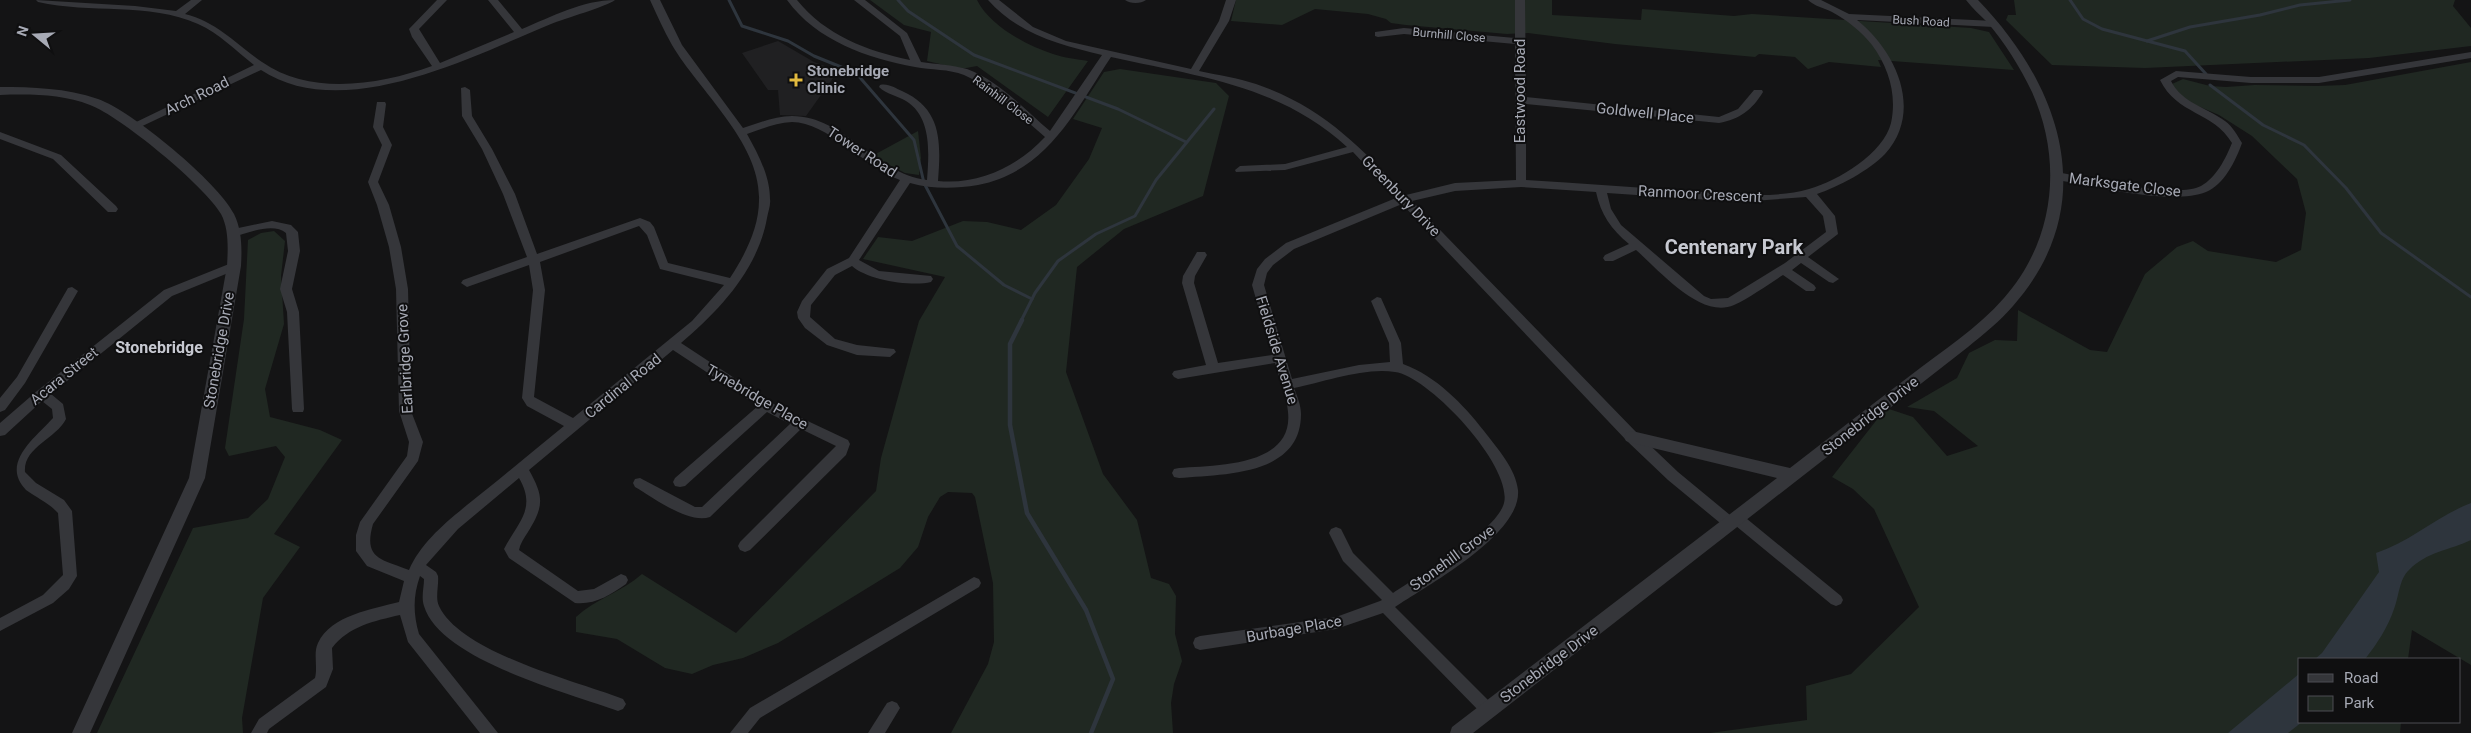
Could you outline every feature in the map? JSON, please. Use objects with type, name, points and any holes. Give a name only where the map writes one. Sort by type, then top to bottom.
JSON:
[{"type":"street","points":[[41,0],[179,14],[212,27],[260,66],[308,84],[347,86],[385,82],[437,66],[578,10],[610,0]]},
{"type":"street","points":[[179,14],[197,0]]},
{"type":"street","points":[[437,66],[417,38],[414,28],[442,0]]},
{"type":"street","points":[[493,0],[520,33]]},
{"type":"street","name":"Cardinal Road","points":[[490,733],[413,637],[406,622],[405,607],[414,572],[436,540],[674,344],[719,301],[733,283],[754,244],[763,217],[765,200],[762,180],[755,158],[741,133],[677,45],[655,0]]},
{"type":"street","name":"Rainhill Close","points":[[792,0],[808,18],[838,37],[874,53],[917,64],[966,72],[974,76],[1051,137]]},
{"type":"street","points":[[859,0],[904,35],[917,64]]},
{"type":"street","name":"Greenbury Drive","points":[[993,0],[1030,29],[1063,43],[1251,86],[1276,95],[1324,121],[1355,148],[1632,436],[1673,476],[1836,600]]},
{"type":"street","points":[[1130,0],[1141,0]]},
{"type":"street","points":[[1194,72],[1224,21],[1232,0]]},
{"type":"street","name":"Eastwood Road","points":[[1520,0],[1521,182]]},
{"type":"street","name":"Ranmoor Crescent","points":[[1404,199],[1455,187],[1521,182],[1740,198],[1809,193],[1869,162],[1884,148],[1893,134],[1899,116],[1900,100],[1887,59],[1869,36],[1847,17],[1813,0]]},
{"type":"street","name":"Stonebridge Drive","points":[[1459,733],[1964,343],[2019,289],[2039,255],[2056,202],[2057,176],[2054,140],[2045,108],[2034,83],[1994,24],[1972,0]]},
{"type":"street","name":"Bush Road","points":[[1847,17],[1994,24]]},
{"type":"street","name":"Burnhill Close","points":[[1378,34],[1404,32],[1520,41]]},
{"type":"street","name":"Tower Road","points":[[741,133],[783,120],[806,120],[824,128],[884,170],[906,180],[932,184],[965,183],[998,176],[1028,159],[1051,137],[1106,54]]},
{"type":"street","name":"Marksgate Close","points":[[2057,176],[2157,191],[2196,192],[2210,185],[2234,151],[2237,143],[2229,128],[2171,93],[2165,80],[2168,76],[2183,74],[2251,80],[2319,80],[2471,55]]},
{"type":"street","name":"Arch Road","points":[[134,127],[260,66]]},
{"type":"street","points":[[884,88],[908,99],[924,111],[928,119],[934,156],[932,184]]},
{"type":"street","points":[[465,90],[467,116],[488,149],[509,194],[534,260],[539,290],[528,398],[532,403],[574,426]]},
{"type":"street","name":"Stonebridge Drive","points":[[0,91],[44,92],[87,100],[108,108],[134,127],[216,197],[228,215],[233,233],[234,266],[197,478],[81,733]]},
{"type":"street","name":"Goldwell Place","points":[[1521,100],[1718,120],[1739,115],[1751,104],[1758,92]]},
{"type":"street","name":"Earlbridge Grove","points":[[381,104],[378,127],[387,145],[373,182],[383,205],[398,265],[402,290],[405,411],[416,442],[413,457],[375,507],[367,522],[363,535],[363,551],[372,562],[414,572]]},
{"type":"street","points":[[0,134],[57,157],[112,209]]},
{"type":"street","points":[[1240,170],[1285,167],[1355,148]]},
{"type":"street","points":[[890,352],[857,350],[831,342],[804,318],[803,312],[806,304],[826,276],[853,261],[906,180]]},
{"type":"street","points":[[1601,189],[1609,218],[1636,244],[1700,298],[1710,302],[1730,302],[1801,258],[1832,234],[1834,225],[1830,216],[1809,193]]},
{"type":"street","name":"Fieldside Avenue","points":[[1180,473],[1262,462],[1282,450],[1296,427],[1295,412],[1288,384],[1258,285],[1261,272],[1280,252],[1290,246],[1404,199]]},
{"type":"street","points":[[467,283],[640,222],[649,228],[658,249],[660,260],[664,266],[733,283]]},
{"type":"street","points":[[233,233],[272,226],[284,226],[292,232],[295,239],[286,289],[293,312],[298,409]]},
{"type":"street","points":[[1609,258],[1636,244]]},
{"type":"street","points":[[1201,255],[1189,276],[1188,283],[1213,368]]},
{"type":"street","points":[[1801,258],[1832,279]]},
{"type":"street","points":[[853,261],[865,272],[874,275],[927,278]]},
{"type":"street","name":"Acara Street","points":[[0,431],[42,394],[168,294],[234,266]]},
{"type":"street","points":[[1784,269],[1810,288]]},
{"type":"street","points":[[0,408],[21,380],[72,291]]},
{"type":"street","points":[[1378,301],[1395,343],[1397,367]]},
{"type":"street","name":"Tynebridge Place","points":[[674,344],[766,406],[843,444],[841,450],[745,546]]},
{"type":"street","points":[[1178,374],[1280,358]]},
{"type":"street","name":"Stonehill Grove","points":[[1288,384],[1397,367],[1423,377],[1436,387],[1462,414],[1500,464],[1509,482],[1511,497],[1509,508],[1492,532],[1388,604]]},
{"type":"street","points":[[0,625],[49,599],[70,576],[65,510],[61,504],[28,486],[19,478],[16,470],[18,462],[25,452],[54,427],[60,418],[58,407],[42,394]]},
{"type":"street","points":[[680,482],[766,406]]},
{"type":"street","points":[[640,483],[693,513],[700,515],[712,506],[799,423]]},
{"type":"street","points":[[1632,436],[1794,475]]},
{"type":"street","points":[[521,469],[535,495],[535,507],[511,549],[514,554],[575,597],[585,598],[599,595],[621,580]]},
{"type":"street","points":[[1336,533],[1344,552],[1388,604],[1488,710]]},
{"type":"street","points":[[414,572],[430,576],[432,608],[440,620],[462,641],[475,650],[618,704]]},
{"type":"street","points":[[743,732],[755,713],[974,583]]},
{"type":"street","name":"Burbage Place","points":[[1200,643],[1336,623],[1360,616],[1388,604]]},
{"type":"street","points":[[259,733],[264,724],[321,682],[325,669],[324,646],[338,631],[348,624],[405,607]]},
{"type":"street","points":[[876,733],[892,708]]},
{"type":"shaded area","name":"Stonebridge Clinic","points":[[778,41],[814,62],[838,71],[806,116],[780,115],[778,90],[768,90],[742,53]]},
{"type":"shaded area","points":[[2471,503],[2471,540],[2431,555],[2409,570],[2401,583],[2389,622],[2366,658],[2316,658],[2322,653],[2379,572],[2376,553],[2400,542]]},
{"type":"shaded area","points":[[2298,675],[2298,723],[2301,723],[2288,733],[2228,733]]},
{"type":"green space","points":[[870,0],[977,0],[991,18],[1021,40],[1057,55],[1088,61],[1048,117],[977,66],[961,69],[927,61],[931,32],[904,25]]},
{"type":"green space","points":[[1236,0],[1552,0],[1552,15],[1641,20],[1642,9],[1734,16],[1752,14],[1971,28],[1989,32],[2014,70],[1878,60],[1881,67],[1829,62],[1808,69],[1795,57],[1759,54],[1755,57],[1615,44],[1528,33],[1507,34],[1406,25],[1391,23],[1386,19],[1368,14],[1315,9],[1282,25],[1231,21]]},
{"type":"green space","points":[[2014,0],[2455,0],[2453,6],[2471,28],[2471,46],[2369,58],[2145,68],[2052,65],[2006,20],[2008,15],[2016,15]]},
{"type":"green space","points":[[2471,62],[2471,665],[2412,630],[2408,658],[2298,658],[2298,723],[2401,723],[2400,733],[1710,733],[1807,720],[1806,686],[1851,674],[1919,607],[1874,509],[1853,489],[1832,477],[1886,408],[1913,417],[1947,456],[1978,446],[1934,411],[1907,407],[1957,378],[1969,353],[1995,340],[2017,341],[2018,310],[2090,350],[2107,352],[2145,274],[2177,247],[2193,241],[2208,251],[2276,262],[2301,250],[2306,213],[2297,179],[2252,136],[2219,115],[2177,95],[2172,84],[2183,79],[2210,86],[2226,87],[2255,85],[2345,85]]},
{"type":"green space","points":[[1120,69],[1216,83],[1229,96],[1203,196],[1124,229],[1077,267],[1066,372],[1103,474],[1137,520],[1151,578],[1169,584],[1176,596],[1175,634],[1182,661],[1174,684],[1171,703],[1173,733],[951,733],[988,664],[994,642],[993,583],[975,497],[972,493],[948,492],[940,497],[928,517],[918,547],[900,568],[778,643],[743,658],[713,665],[692,674],[665,668],[617,639],[576,632],[576,617],[642,574],[736,633],[876,491],[881,458],[919,321],[945,277],[863,259],[878,237],[912,241],[963,221],[987,222],[1021,230],[1056,205],[1089,159],[1102,128],[1073,119],[1104,72]]},
{"type":"green space","points":[[918,131],[921,158],[919,175],[905,173],[872,156]]},
{"type":"green space","points":[[274,231],[285,241],[281,276],[284,324],[265,389],[270,417],[320,430],[342,440],[274,534],[300,547],[263,598],[242,718],[243,733],[97,733],[193,528],[248,518],[268,499],[285,457],[276,446],[229,456],[225,448],[244,319],[248,240],[261,233]]},
{"type":"waterway","points":[[729,0],[742,26],[788,41],[814,56],[856,73],[914,140],[924,183],[957,246],[1004,285],[1032,299]]},
{"type":"waterway","points":[[898,0],[908,11],[974,55],[1118,109],[1186,142]]},
{"type":"waterway","points":[[2070,0],[2083,19],[2102,29],[2147,41]]},
{"type":"waterway","points":[[2147,41],[2190,27],[2260,15],[2300,5],[2350,0]]},
{"type":"waterway","points":[[2147,41],[2185,51],[2206,74]]},
{"type":"waterway","points":[[2210,85],[2263,125],[2304,145],[2346,188],[2381,233],[2471,297]]},
{"type":"waterway","points":[[1032,299],[1058,261],[1096,234],[1135,216],[1156,180],[1214,109]]},
{"type":"waterway","points":[[1021,321],[1032,299]]},
{"type":"waterway","points":[[1022,320],[1010,344],[1010,425],[1027,513],[1086,610],[1113,679],[1091,733]]},
{"type":"place","name":"Stonebridge Clinic","points":[[796,80]]},
{"type":"district","name":"Centenary Park","points":[[1734,247]]},
{"type":"district","name":"Stonebridge","points":[[159,347]]}]
